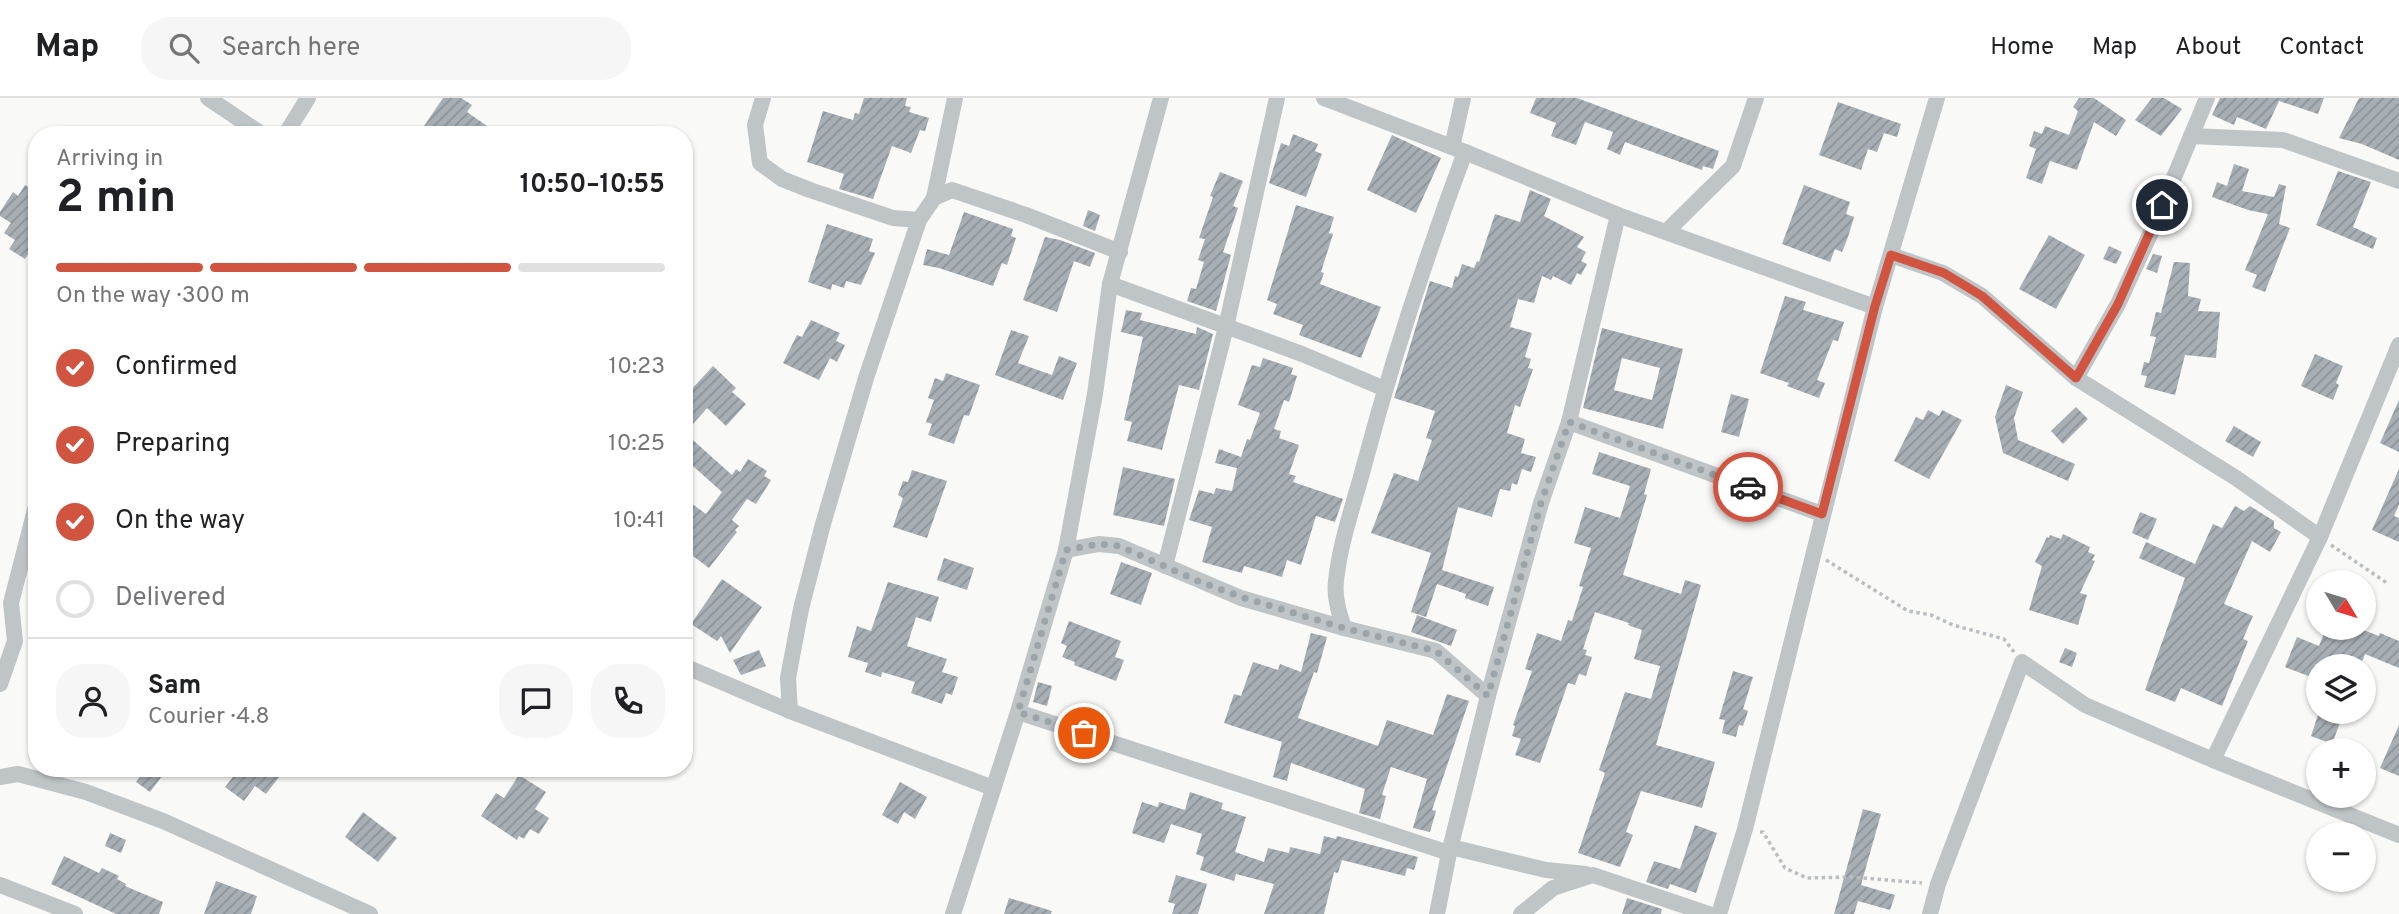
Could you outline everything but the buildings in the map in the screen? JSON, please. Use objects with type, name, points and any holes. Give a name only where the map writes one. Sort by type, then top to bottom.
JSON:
[{"type":"street","points":[[208,98],[250,126]]},
{"type":"street","points":[[291,126],[308,98]]},
{"type":"street","points":[[763,98],[755,125],[760,163],[782,179],[810,190],[893,218],[919,220]]},
{"type":"street","points":[[790,711],[788,678],[801,609],[823,524],[866,378],[919,220],[934,198],[955,98]]},
{"type":"street","points":[[953,914],[1018,712],[1066,550],[1096,394],[1110,284],[1161,98]]},
{"type":"street","points":[[1164,566],[1226,327],[1277,98]]},
{"type":"street","points":[[1324,98],[1618,215],[1875,306]]},
{"type":"street","points":[[1344,628],[1337,608],[1335,583],[1385,389],[1459,150],[1463,98]]},
{"type":"street","points":[[1666,232],[1733,166],[1756,98]]},
{"type":"street","points":[[1719,914],[1745,829],[1875,306],[1937,98]]},
{"type":"street","points":[[2076,378],[2118,304],[2207,98]]},
{"type":"street","points":[[2191,136],[2283,140],[2399,181]]},
{"type":"street","points":[[934,198],[952,190],[1026,215],[1120,252]]},
{"type":"street","points":[[1437,914],[1488,696],[1541,503],[1569,422],[1618,215]]},
{"type":"street","points":[[1891,255],[1944,273],[1982,296],[2076,378],[2236,478],[2320,537]]},
{"type":"street","points":[[1110,284],[1301,354],[1385,389]]},
{"type":"street","points":[[2213,760],[2320,537],[2399,345]]},
{"type":"street","points":[[1569,422],[1822,514]]},
{"type":"street","points":[[0,684],[15,641],[10,603],[28,536]]},
{"type":"street","points":[[1066,550],[1099,544],[1119,546],[1241,597],[1344,628],[1436,651],[1488,696]]},
{"type":"street","points":[[1930,914],[1938,884],[2022,662],[2085,705],[2399,835]]},
{"type":"street","points":[[693,670],[790,711],[993,789]]},
{"type":"street","points":[[1018,712],[1450,850],[1546,870],[1594,874],[1709,914]]},
{"type":"street","points":[[0,777],[18,774],[28,777]]},
{"type":"street","points":[[29,777],[86,792],[163,821],[370,914]]},
{"type":"street","points":[[1521,914],[1553,888],[1594,874]]},
{"type":"street","points":[[0,885],[75,914]]},
{"type":"path","points":[[2320,537],[2387,583]]},
{"type":"path","points":[[1813,552],[1908,611],[1931,615],[1953,625],[2004,639],[2022,662]]},
{"type":"path","points":[[1745,829],[1763,832],[1785,868],[1807,878],[1852,877],[1938,884]]},
{"type":"way so far","points":[[1084,733],[1018,712],[1066,550],[1099,544],[1119,546],[1241,597],[1344,628],[1436,651],[1488,696],[1541,503],[1569,422],[1748,487]]},
{"type":"route","points":[[1748,487],[1822,514],[1875,306],[1891,255],[1944,273],[1982,296],[2076,378],[2118,304],[2162,205]]}]
